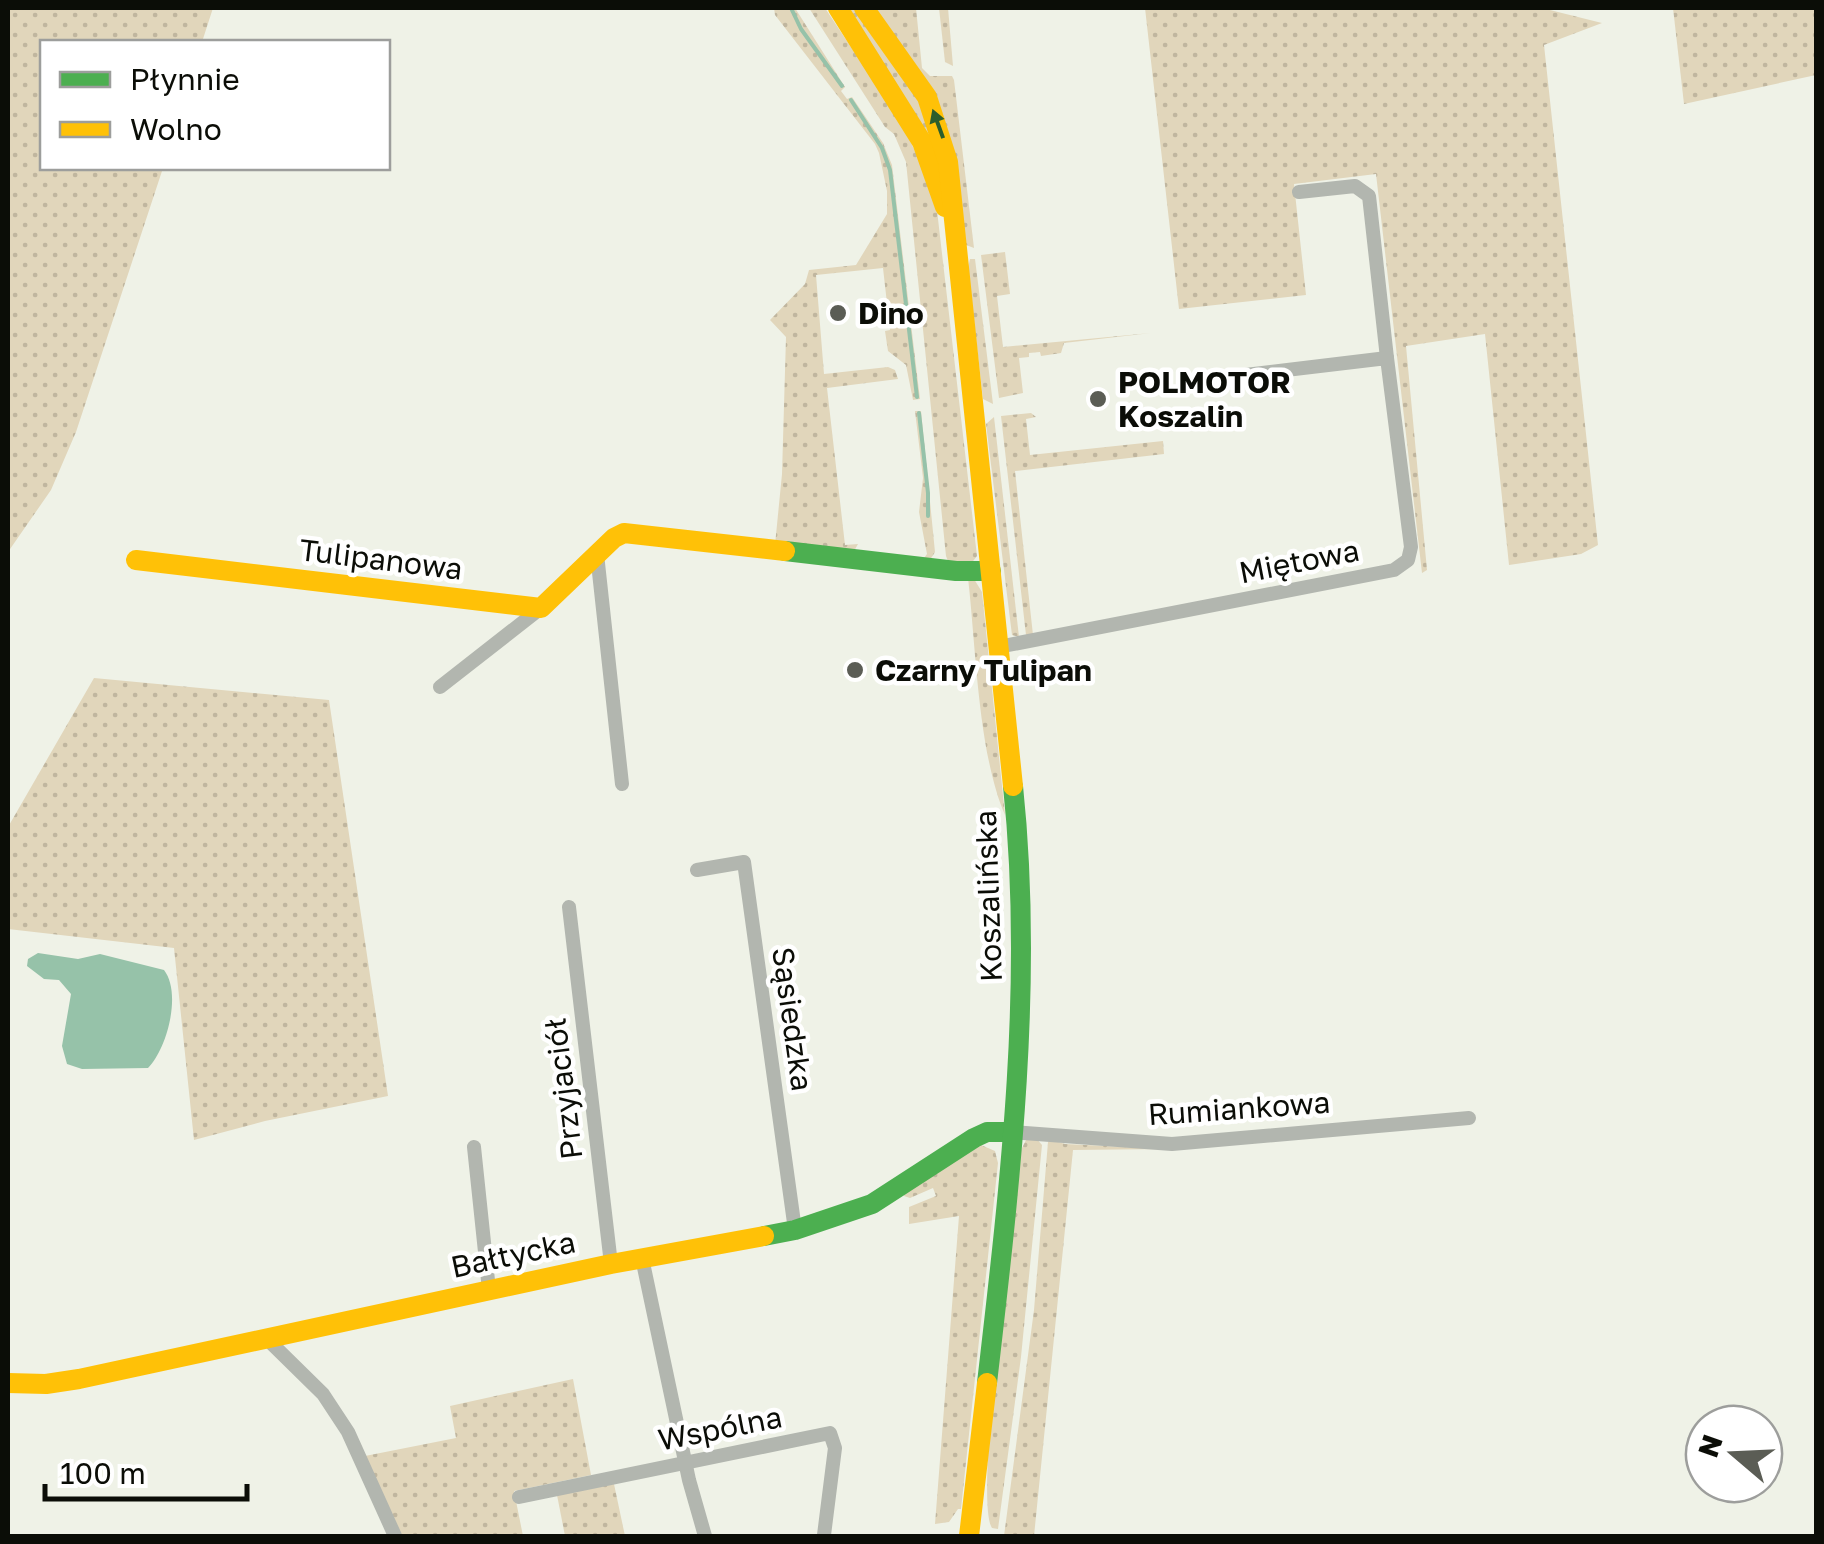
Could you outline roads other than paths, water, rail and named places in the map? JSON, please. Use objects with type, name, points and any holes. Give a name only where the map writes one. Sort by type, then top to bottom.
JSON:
[{"type":"street","name":"Koszalińska","points":[[838,8],[929,156],[956,254]]},
{"type":"street","name":"Koszalińska","points":[[864,8],[915,76],[939,126],[952,171],[956,254],[1023,903],[1012,1132],[969,1536]]},
{"type":"street","name":"Miętowa","points":[[998,647],[1394,570],[1408,560],[1411,547],[1369,196],[1355,186],[1298,192]]},
{"type":"street","points":[[1238,376],[1387,358]]},
{"type":"street","points":[[440,687],[541,608],[624,533],[956,571],[991,571]]},
{"type":"street","points":[[597,554],[622,784]]},
{"type":"street","name":"Tulipanowa","points":[[136,560],[541,608]]},
{"type":"street","name":"Sąsiedzka","points":[[698,870],[744,862],[795,1230]]},
{"type":"street","name":"Przyjaciół","points":[[569,907],[612,1264]]},
{"type":"street","name":"Rumiankowa","points":[[1012,1132],[1172,1144],[1470,1118]]},
{"type":"street","name":"Bałtycka","points":[[8,1383],[46,1384],[79,1379],[612,1264],[795,1230],[872,1204],[986,1132],[1012,1132]]},
{"type":"street","points":[[474,1147],[488,1290]]},
{"type":"street","points":[[642,1258],[705,1536]]},
{"type":"street","points":[[266,1338],[323,1394],[348,1432],[395,1536]]},
{"type":"street","name":"Wspólna","points":[[520,1497],[830,1433],[834,1448],[824,1534]]},
{"type":"waterway","points":[[791,8],[801,29],[842,86]]},
{"type":"waterway","points":[[851,100],[882,148],[890,170],[917,397]]},
{"type":"waterway","points":[[919,413],[928,516]]},
{"type":"place","name":"Dino","points":[[838,313]]},
{"type":"place","name":"POLMOTOR Koszalin","points":[[1098,399]]},
{"type":"place","name":"Czarny Tulipan","points":[[855,670]]}]
